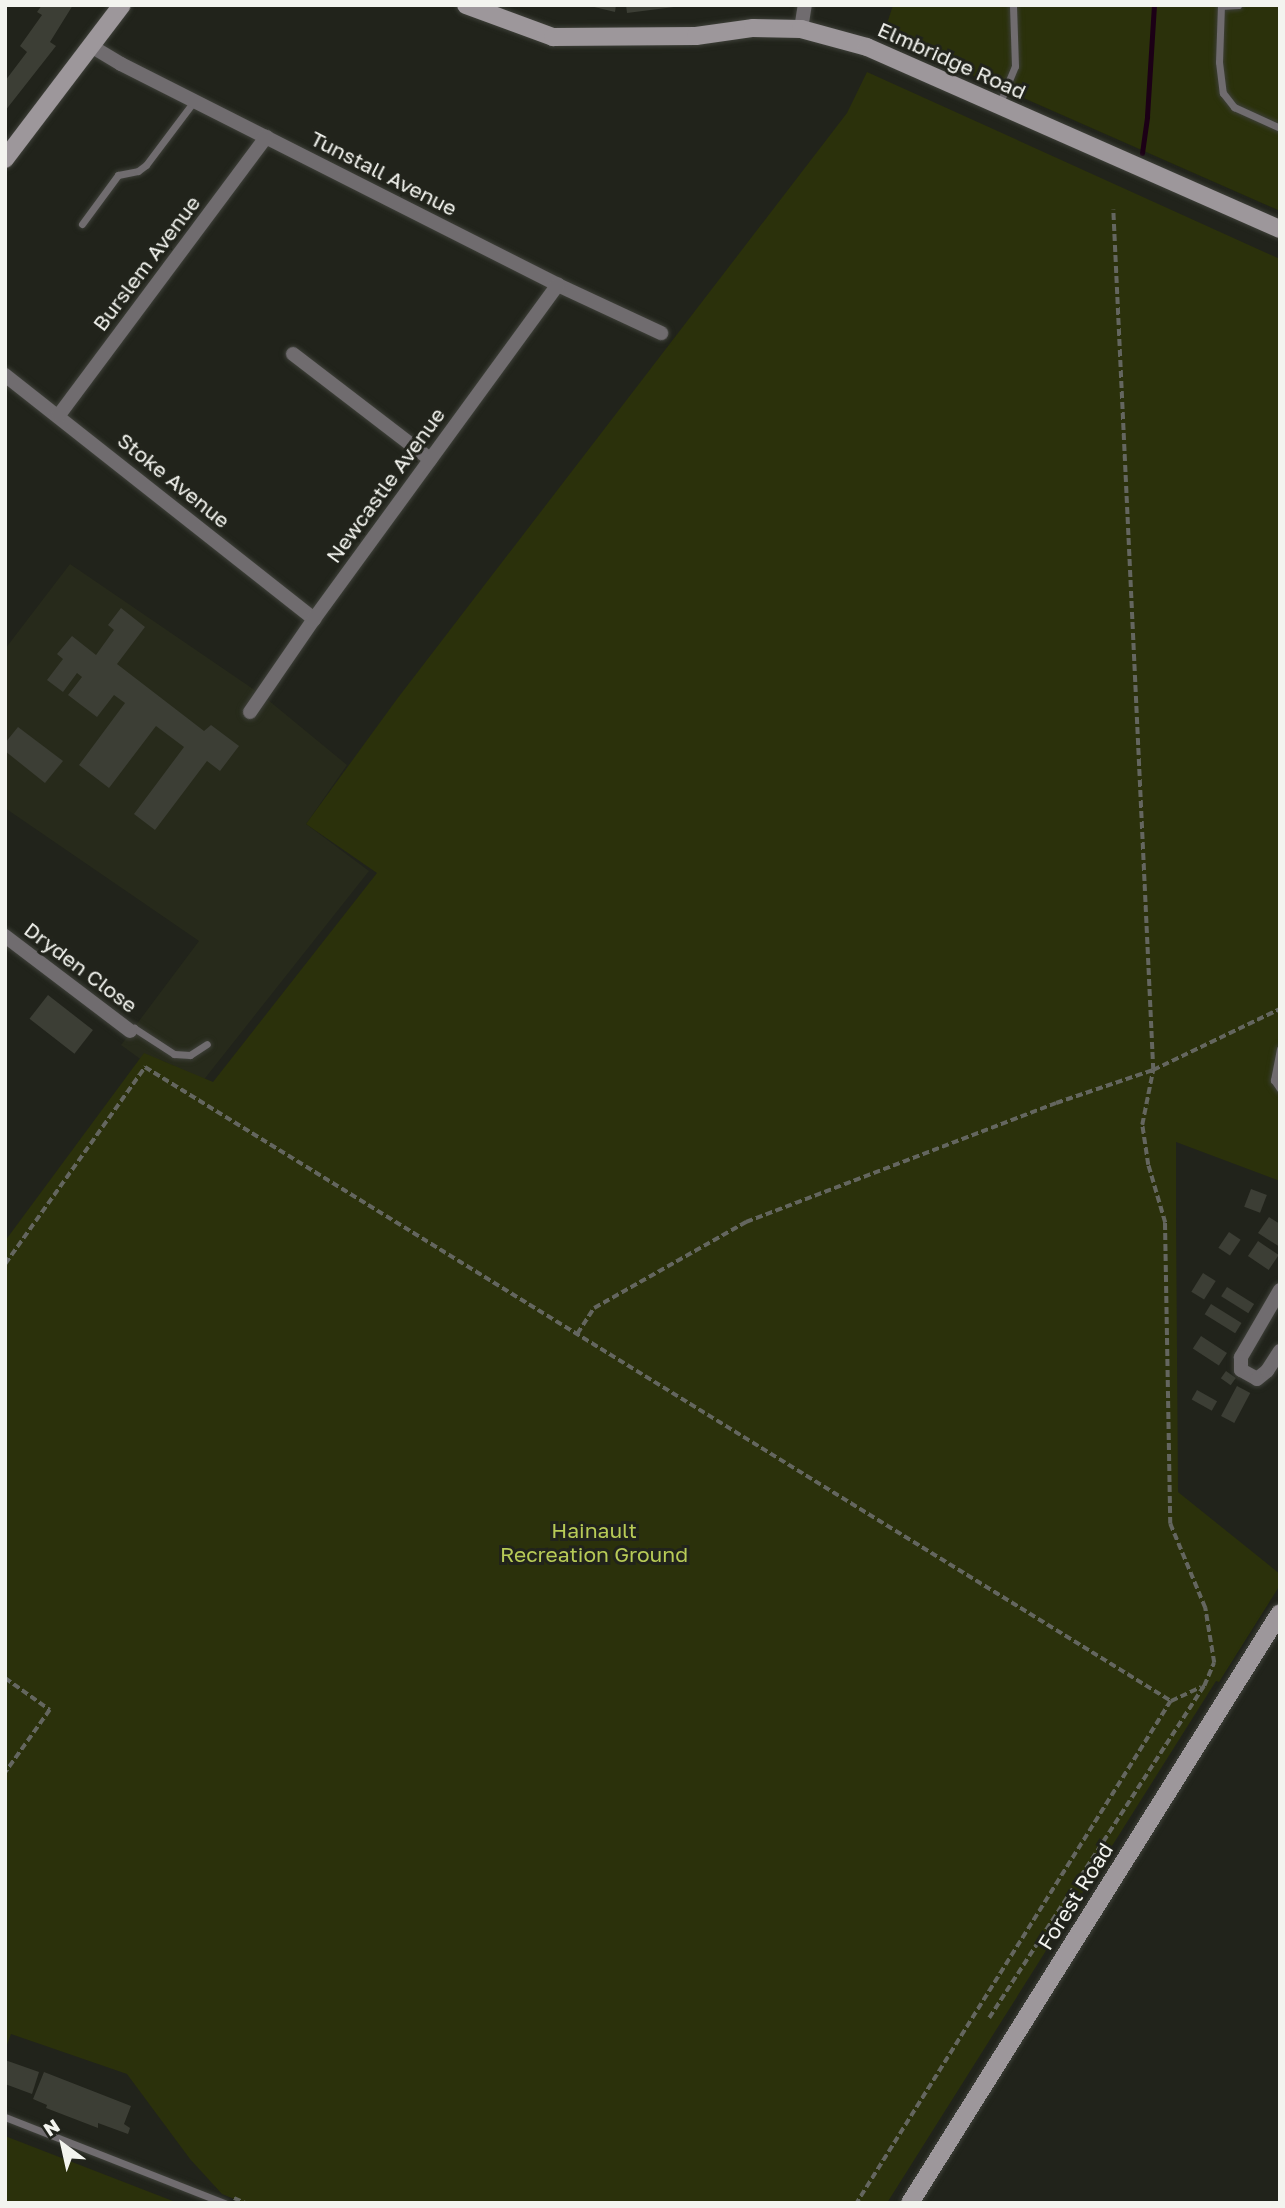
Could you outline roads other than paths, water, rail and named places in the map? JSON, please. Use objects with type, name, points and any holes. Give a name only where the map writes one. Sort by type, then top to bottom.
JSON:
[{"type":"street","points":[[5,159],[122,5]]},
{"type":"street","name":"Elmbridge Road","points":[[466,5],[553,37],[695,36],[753,27],[801,29],[867,47],[1280,229]]},
{"type":"street","points":[[801,29],[805,5]]},
{"type":"street","name":"Tunstall Avenue","points":[[91,46],[558,285],[660,333]]},
{"type":"street","name":"Burslem Avenue","points":[[59,415],[266,137]]},
{"type":"street","name":"Newcastle Avenue","points":[[250,712],[314,619],[558,285]]},
{"type":"street","points":[[293,354],[430,459]]},
{"type":"street","name":"Stoke Avenue","points":[[5,375],[314,619]]},
{"type":"street","name":"Dryden Close","points":[[5,936],[131,1031]]},
{"type":"street","points":[[1280,1290],[1241,1357],[1241,1370],[1257,1379],[1267,1371],[1280,1350]]},
{"type":"street","name":"Forest Road","points":[[910,2203],[1280,1613]]},
{"type":"lane","points":[[999,106],[1015,66],[1013,5]]},
{"type":"lane","points":[[1238,5],[1221,6],[1219,62],[1223,93],[1234,107],[1280,128]]},
{"type":"lane","points":[[82,224],[118,176],[138,171],[146,165],[194,101]]},
{"type":"lane","points":[[131,1031],[134,1028],[174,1054],[190,1055],[207,1044]]},
{"type":"lane","points":[[1280,1049],[1274,1080],[1280,1089]]},
{"type":"lane","points":[[5,2117],[225,2203]]},
{"type":"waterway","points":[[1142,153],[1154,5]]},
{"type":"park label","name":"Hainault Recreation Ground","points":[[594,1542]]}]
